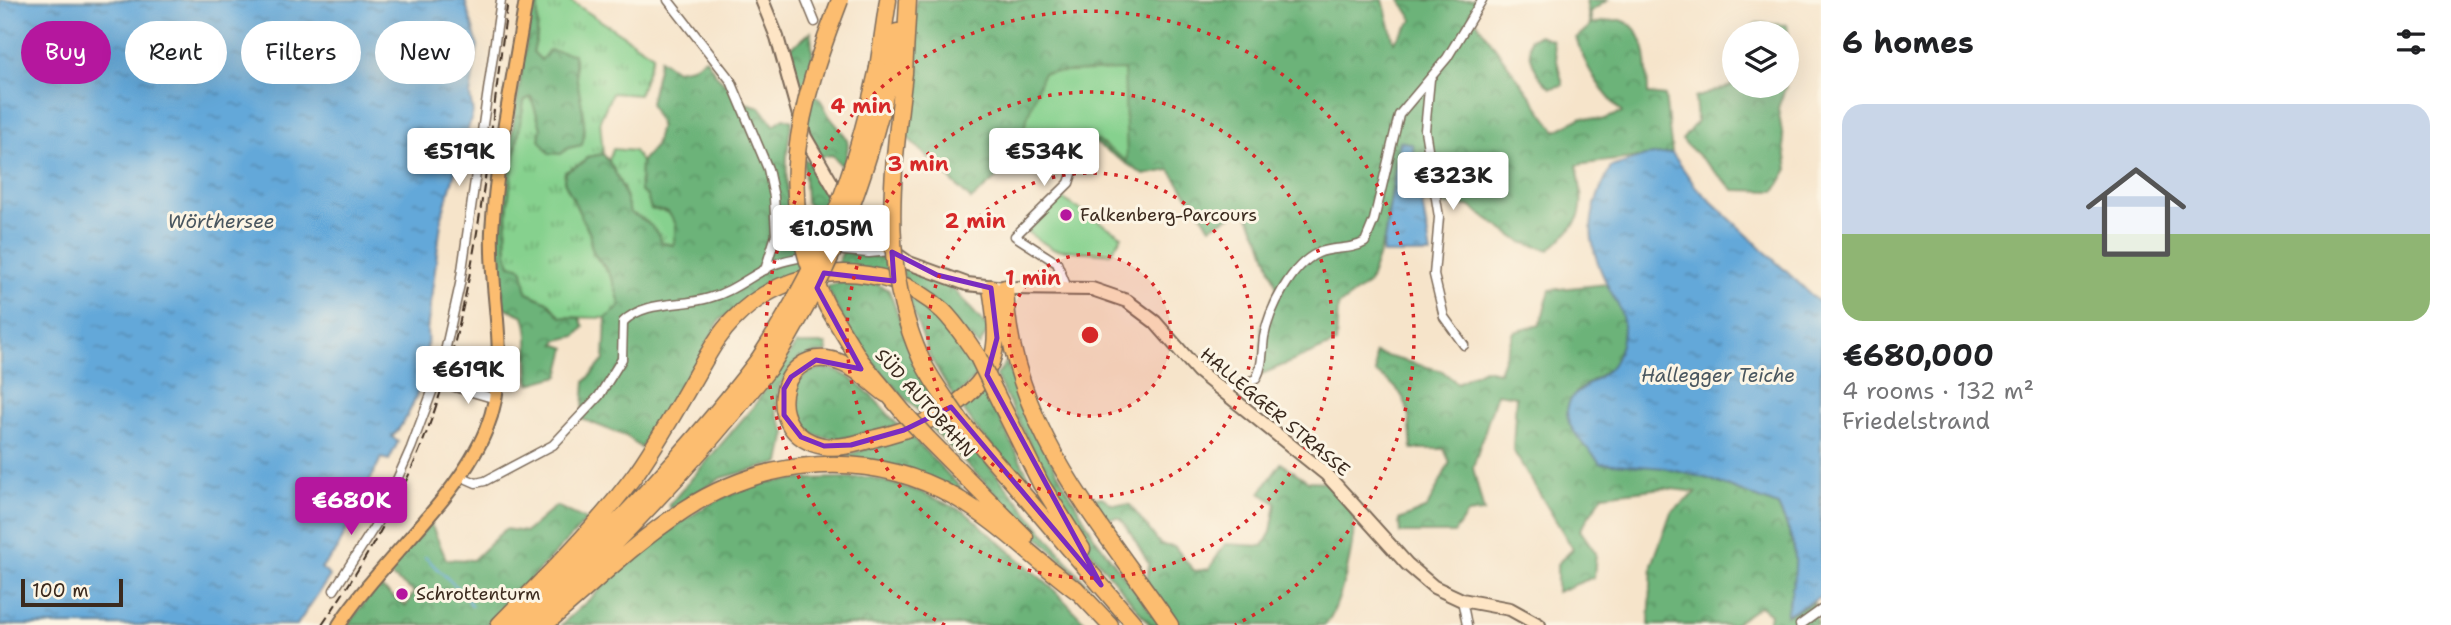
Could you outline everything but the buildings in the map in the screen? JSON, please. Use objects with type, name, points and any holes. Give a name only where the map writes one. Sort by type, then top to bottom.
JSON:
[{"type":"highway","name":"SÜD AUTOBAHN","points":[[839,0],[808,84],[796,152],[801,233],[812,279],[845,340],[886,394],[1110,625]]},
{"type":"highway","points":[[888,0],[891,70]]},
{"type":"highway","points":[[544,625],[699,456],[815,291],[852,212],[875,138],[891,70],[900,0]]},
{"type":"highway","name":"SÜD AUTOBAHN","points":[[908,0],[891,70],[893,264],[906,321],[922,361],[962,423],[1135,625]]},
{"type":"highway","points":[[499,625],[586,535],[638,470],[717,338],[733,319],[776,288],[815,274],[844,272],[874,276],[913,290],[955,324],[978,358],[1041,484],[1101,585]]},
{"type":"highway","points":[[886,394],[853,368],[829,359],[816,360],[805,364],[791,377],[784,389],[784,415],[801,437],[824,446],[836,447],[904,430],[949,409],[987,375],[997,338],[998,288]]},
{"type":"highway","points":[[998,288],[1015,365],[1047,439],[1084,507],[1170,625]]},
{"type":"highway","points":[[513,625],[667,473],[764,363]]},
{"type":"highway","points":[[530,625],[683,511],[730,484],[794,466],[863,465],[931,484],[956,497],[1012,537],[1081,594]]},
{"type":"main road","points":[[340,625],[371,581],[460,476],[481,440],[496,399],[501,349],[492,228],[526,0]]},
{"type":"main road","name":"HALLEGGER STRASSE","points":[[762,0],[777,37],[805,137],[857,224],[890,250],[937,275],[998,288],[1103,291],[1138,309],[1163,331],[1192,366],[1326,474],[1416,572],[1440,591],[1462,600],[1504,607],[1539,625]]},
{"type":"street","points":[[334,590],[380,518],[442,365],[460,284],[501,0]]},
{"type":"street","points":[[668,0],[731,81],[768,169],[774,197],[776,236],[765,270]]},
{"type":"street","points":[[806,0],[815,22]]},
{"type":"street","points":[[1223,390],[1256,379],[1269,320],[1279,298],[1303,265],[1317,253],[1348,249],[1365,242],[1374,220],[1396,120],[1412,96],[1447,58],[1482,0]]},
{"type":"street","points":[[1430,79],[1425,131],[1439,218],[1434,275],[1444,317],[1464,345]]},
{"type":"street","points":[[1067,288],[1057,263],[1015,236],[1069,183],[1082,143]]},
{"type":"street","points":[[460,476],[476,483],[485,481],[553,445],[613,377],[622,359],[623,322],[632,313],[655,306],[683,305],[729,292],[782,262],[833,250],[869,253],[890,250]]},
{"type":"street","points":[[448,385],[496,399]]},
{"type":"street","points":[[1462,600],[1467,625]]},
{"type":"street","points":[[1800,625],[1821,610]]},
{"type":"highlighted area","points":[[892,252],[937,275],[991,288],[997,338],[987,375],[1101,585],[951,407],[904,430],[851,445],[824,446],[801,437],[784,415],[784,389],[791,377],[816,360],[861,369],[817,288],[824,273],[894,281]]},
{"type":"green space","points":[[533,0],[538,0],[537,37],[533,52],[541,60],[549,50],[574,54],[584,135],[582,145],[568,148],[561,154],[549,153],[539,140],[541,128],[531,97],[524,101],[510,185],[507,250],[510,265],[519,266],[523,271],[527,293],[548,302],[561,317],[580,318],[584,327],[576,336],[558,340],[555,344],[566,348],[559,376],[530,384],[524,316],[504,307],[497,259],[499,213]]},
{"type":"green space","points":[[538,0],[569,0],[653,55],[639,95],[612,93],[600,120],[603,154],[587,157],[583,163],[565,172],[564,181],[590,234],[593,252],[611,277],[621,306],[606,318],[561,317],[548,302],[526,293],[523,271],[510,265],[506,231],[524,101],[531,96],[541,128],[568,148],[581,145],[574,54],[541,60],[533,52],[537,37]]},
{"type":"green space","points":[[916,0],[1383,0],[1394,42],[1413,20],[1400,0],[1477,0],[1470,13],[1556,131],[1582,117],[1601,120],[1622,113],[1595,78],[1576,38],[1590,26],[1586,0],[1608,0],[1590,12],[1592,24],[1620,20],[1636,31],[1644,51],[1648,94],[1665,96],[1672,153],[1577,165],[1581,194],[1580,213],[1570,230],[1549,250],[1521,242],[1469,206],[1423,203],[1412,144],[1400,141],[1384,239],[1369,283],[1338,306],[1336,343],[1262,374],[1261,327],[1277,288],[1263,245],[1245,209],[1210,227],[1170,170],[1144,175],[1095,143],[1057,140],[1028,126],[1019,159],[971,200],[904,134],[914,53]]},
{"type":"green space","points":[[811,32],[815,95],[847,139],[848,150],[843,167],[832,155],[819,157],[796,100],[788,50]]},
{"type":"green space","points":[[1539,35],[1552,40],[1563,85],[1551,88],[1541,79],[1534,66],[1530,39]]},
{"type":"green space","points":[[706,58],[716,75],[745,103],[760,107],[774,125],[784,118],[792,121],[786,177],[801,265],[795,275],[775,281],[720,320],[694,368],[641,448],[628,437],[582,419],[585,382],[604,360],[606,318],[621,306],[611,277],[593,252],[590,234],[564,181],[565,172],[583,163],[587,157],[603,154],[620,182],[630,213],[650,225],[662,243],[674,245],[676,224],[668,212],[651,209],[647,196],[640,191],[641,162],[655,146],[660,125],[650,103],[660,59],[676,70],[692,67]]},
{"type":"green space","points":[[1124,70],[1127,161],[1098,141],[1088,139],[1072,147],[1055,148],[1020,139],[1043,73]]},
{"type":"green space","points":[[1722,89],[1722,98],[1782,98],[1778,108],[1788,169],[1775,191],[1734,190],[1682,140],[1697,121],[1695,98]]},
{"type":"green space","points":[[613,149],[634,151],[641,162],[640,191],[647,196],[651,209],[668,212],[676,224],[674,245],[662,243],[630,214],[623,187],[615,179],[609,160]]},
{"type":"green space","points":[[804,159],[812,163],[831,203],[824,220],[806,202]]},
{"type":"green space","name":"Falkenberg-Parcours","points":[[1060,197],[1122,236],[1110,254],[1053,249],[1027,232]]},
{"type":"green space","points":[[843,251],[885,258],[887,275],[836,268]]},
{"type":"green space","points":[[901,264],[954,290],[989,329],[979,346],[904,280]]},
{"type":"green space","points":[[845,281],[872,282],[889,290],[916,364],[940,406],[922,415],[867,355],[845,323],[827,286]]},
{"type":"green space","points":[[1607,284],[1624,314],[1622,342],[1613,366],[1576,392],[1664,468],[1709,479],[1778,506],[1791,537],[1795,559],[1787,615],[1814,603],[1817,625],[1768,625],[1770,614],[1760,606],[1733,625],[1649,625],[1652,565],[1671,512],[1697,492],[1663,488],[1603,495],[1580,530],[1596,553],[1594,577],[1557,592],[1557,564],[1573,549],[1513,450],[1516,396],[1497,393],[1473,468],[1484,512],[1467,514],[1454,533],[1400,533],[1399,520],[1427,508],[1450,462],[1444,449],[1412,449],[1406,404],[1396,388],[1376,373],[1375,353],[1442,371],[1457,383],[1484,369],[1499,372],[1514,332],[1540,325],[1550,290]]},
{"type":"green space","points":[[908,297],[949,330],[973,361],[978,373],[955,399],[930,357]]},
{"type":"green space","points":[[796,344],[826,344],[827,352],[799,358],[779,387],[776,411],[786,433],[780,463],[721,478],[671,509],[669,505],[754,406]]},
{"type":"green space","points":[[1006,362],[1039,440],[1095,538],[1161,625],[1150,625],[1091,552],[1062,508],[996,376]]},
{"type":"green space","points":[[823,368],[834,370],[855,381],[898,425],[838,438],[818,436],[806,431],[792,412],[793,390],[809,373]]},
{"type":"green space","points":[[984,388],[1041,501],[979,432],[962,408]]},
{"type":"green space","points":[[949,417],[1092,591],[931,428]]},
{"type":"green space","points":[[911,436],[963,490],[960,493],[879,462],[843,456]]},
{"type":"green space","points":[[1281,463],[1308,481],[1328,482],[1352,511],[1354,526],[1346,573],[1331,617],[1325,625],[1175,625],[1147,583],[1149,563],[1128,529],[1120,518],[1104,518],[1089,499],[1102,497],[1112,504],[1130,505],[1161,545],[1175,547],[1194,571],[1209,569],[1225,544],[1263,546],[1271,532],[1276,503],[1260,493]]},
{"type":"green space","points":[[869,477],[921,492],[965,512],[1053,589],[1088,625],[561,625],[659,539],[715,502],[743,489],[772,482]]},
{"type":"green space","points":[[556,506],[587,520],[486,625],[348,625],[377,585],[406,606],[414,592],[385,572],[431,524],[446,559],[473,560],[505,529],[526,532]]},
{"type":"water","name":"Wörthersee","points":[[0,0],[465,0],[471,21],[375,21],[375,84],[472,84],[470,96],[473,113],[442,215],[426,358],[419,387],[408,415],[392,437],[398,442],[389,460],[381,458],[337,550],[321,568],[330,576],[297,625],[0,625]]},
{"type":"water","name":"Wörthersee","points":[[475,35],[478,46],[475,65]]},
{"type":"water","points":[[1400,141],[1412,144],[1431,254],[1382,254]]},
{"type":"water","name":"Hallegger Teiche","points":[[1672,153],[1696,187],[1821,304],[1821,597],[1786,615],[1795,559],[1791,536],[1778,506],[1709,479],[1664,468],[1600,463],[1573,430],[1567,413],[1574,396],[1613,364],[1622,339],[1622,316],[1594,252],[1591,225],[1597,198],[1611,167],[1645,156]]},
{"type":"waterway","points":[[360,508],[375,517]]},
{"type":"waterway","points":[[425,557],[462,592],[472,606]]},
{"type":"railway","points":[[322,625],[366,556],[392,508],[416,459],[444,382],[470,275],[508,0]]},
{"type":"place","name":"Falkenberg-Parcours","points":[[1066,215]]},
{"type":"place","name":"Schrottenturm","points":[[402,594]]}]
